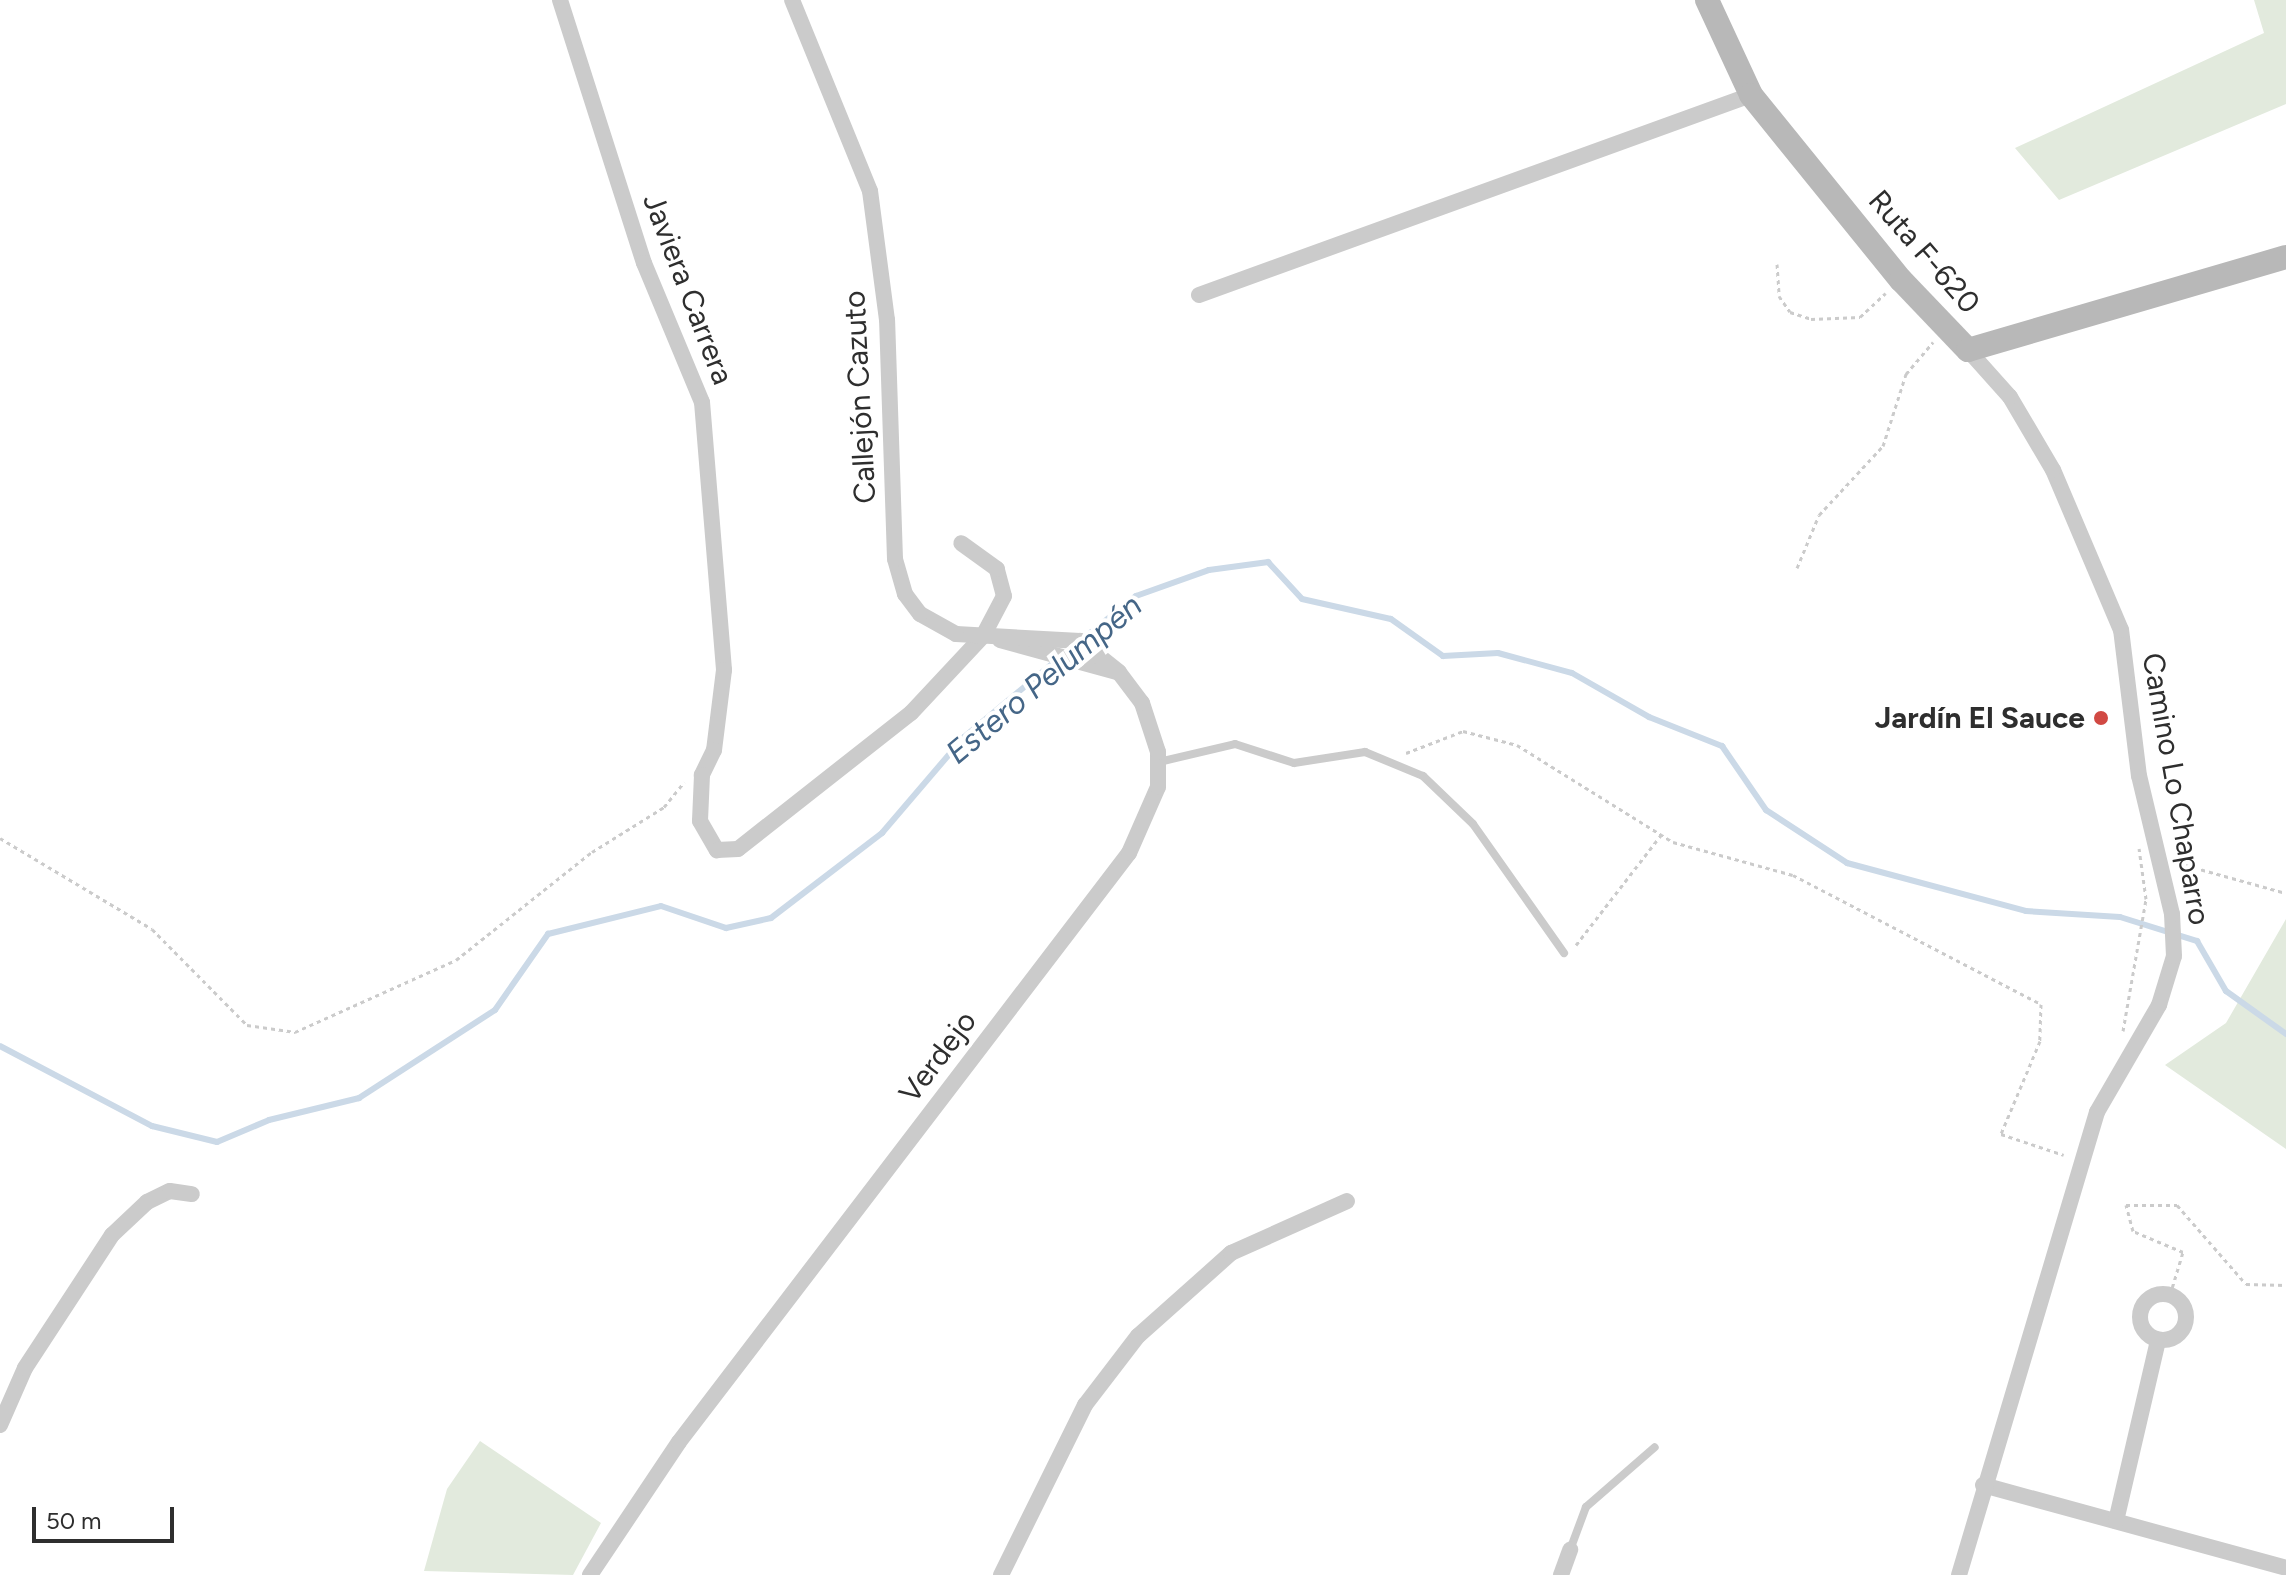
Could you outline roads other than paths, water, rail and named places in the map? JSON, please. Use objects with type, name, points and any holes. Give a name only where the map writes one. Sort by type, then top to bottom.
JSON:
[{"type":"street","name":"Javiera Carrera","points":[[560,0],[644,263],[702,402],[724,670],[714,750],[702,775],[700,821],[717,850],[738,849],[911,713],[983,636]]},
{"type":"street","name":"Callejón Cazuto","points":[[792,0],[870,191],[887,320],[900,583],[931,623],[1119,672]]},
{"type":"street","name":"Ruta F-620","points":[[1707,0],[1751,95],[1901,280],[1968,350],[2286,257]]},
{"type":"street","points":[[1199,295],[1751,95]]},
{"type":"street","name":"Camino Lo Chaparro","points":[[1959,1575],[1983,1485],[2097,1112],[2168,986],[2172,914],[2139,776],[2121,630],[2094,552],[2010,397],[1968,350]]},
{"type":"street","points":[[961,543],[997,569],[1004,596],[983,636]]},
{"type":"street","name":"Verdejo","points":[[590,1575],[679,1442],[1139,838],[1154,805],[1159,762],[1149,719],[1119,672]]},
{"type":"street","points":[[0,1425],[25,1368],[112,1235],[147,1202],[170,1191],[192,1194]]},
{"type":"street","points":[[1001,1575],[1085,1405],[1138,1336],[1231,1253],[1347,1201]]},
{"type":"street","points":[[2116,1521],[2158,1340],[2184,1326],[2186,1311],[2170,1295],[2149,1298],[2141,1311],[2145,1332],[2158,1340]]},
{"type":"street","points":[[1983,1485],[2286,1568]]},
{"type":"street","points":[[1561,1575],[1570,1550]]},
{"type":"lane","points":[[1159,762],[1235,744],[1294,763],[1365,752],[1423,776],[1473,824],[1564,953]]},
{"type":"lane","points":[[1570,1550],[1586,1507],[1655,1447]]},
{"type":"waterway","name":"Estero Pelumpén","points":[[1080,641],[1136,596],[1209,570],[1268,562],[1302,599],[1391,619],[1443,656],[1498,653],[1572,673],[1649,717],[1722,746],[1766,810],[1847,863],[2026,911],[2120,917],[2197,941],[2226,991],[2286,1034]]},
{"type":"waterway","name":"Estero Pelumpén","points":[[0,1046],[152,1126],[217,1142],[269,1120],[359,1098],[495,1010],[548,934],[661,906],[726,928],[771,918],[882,833],[964,737],[1059,658]]},
{"type":"place","name":"Jardín El Sauce","points":[[2101,718]]}]
